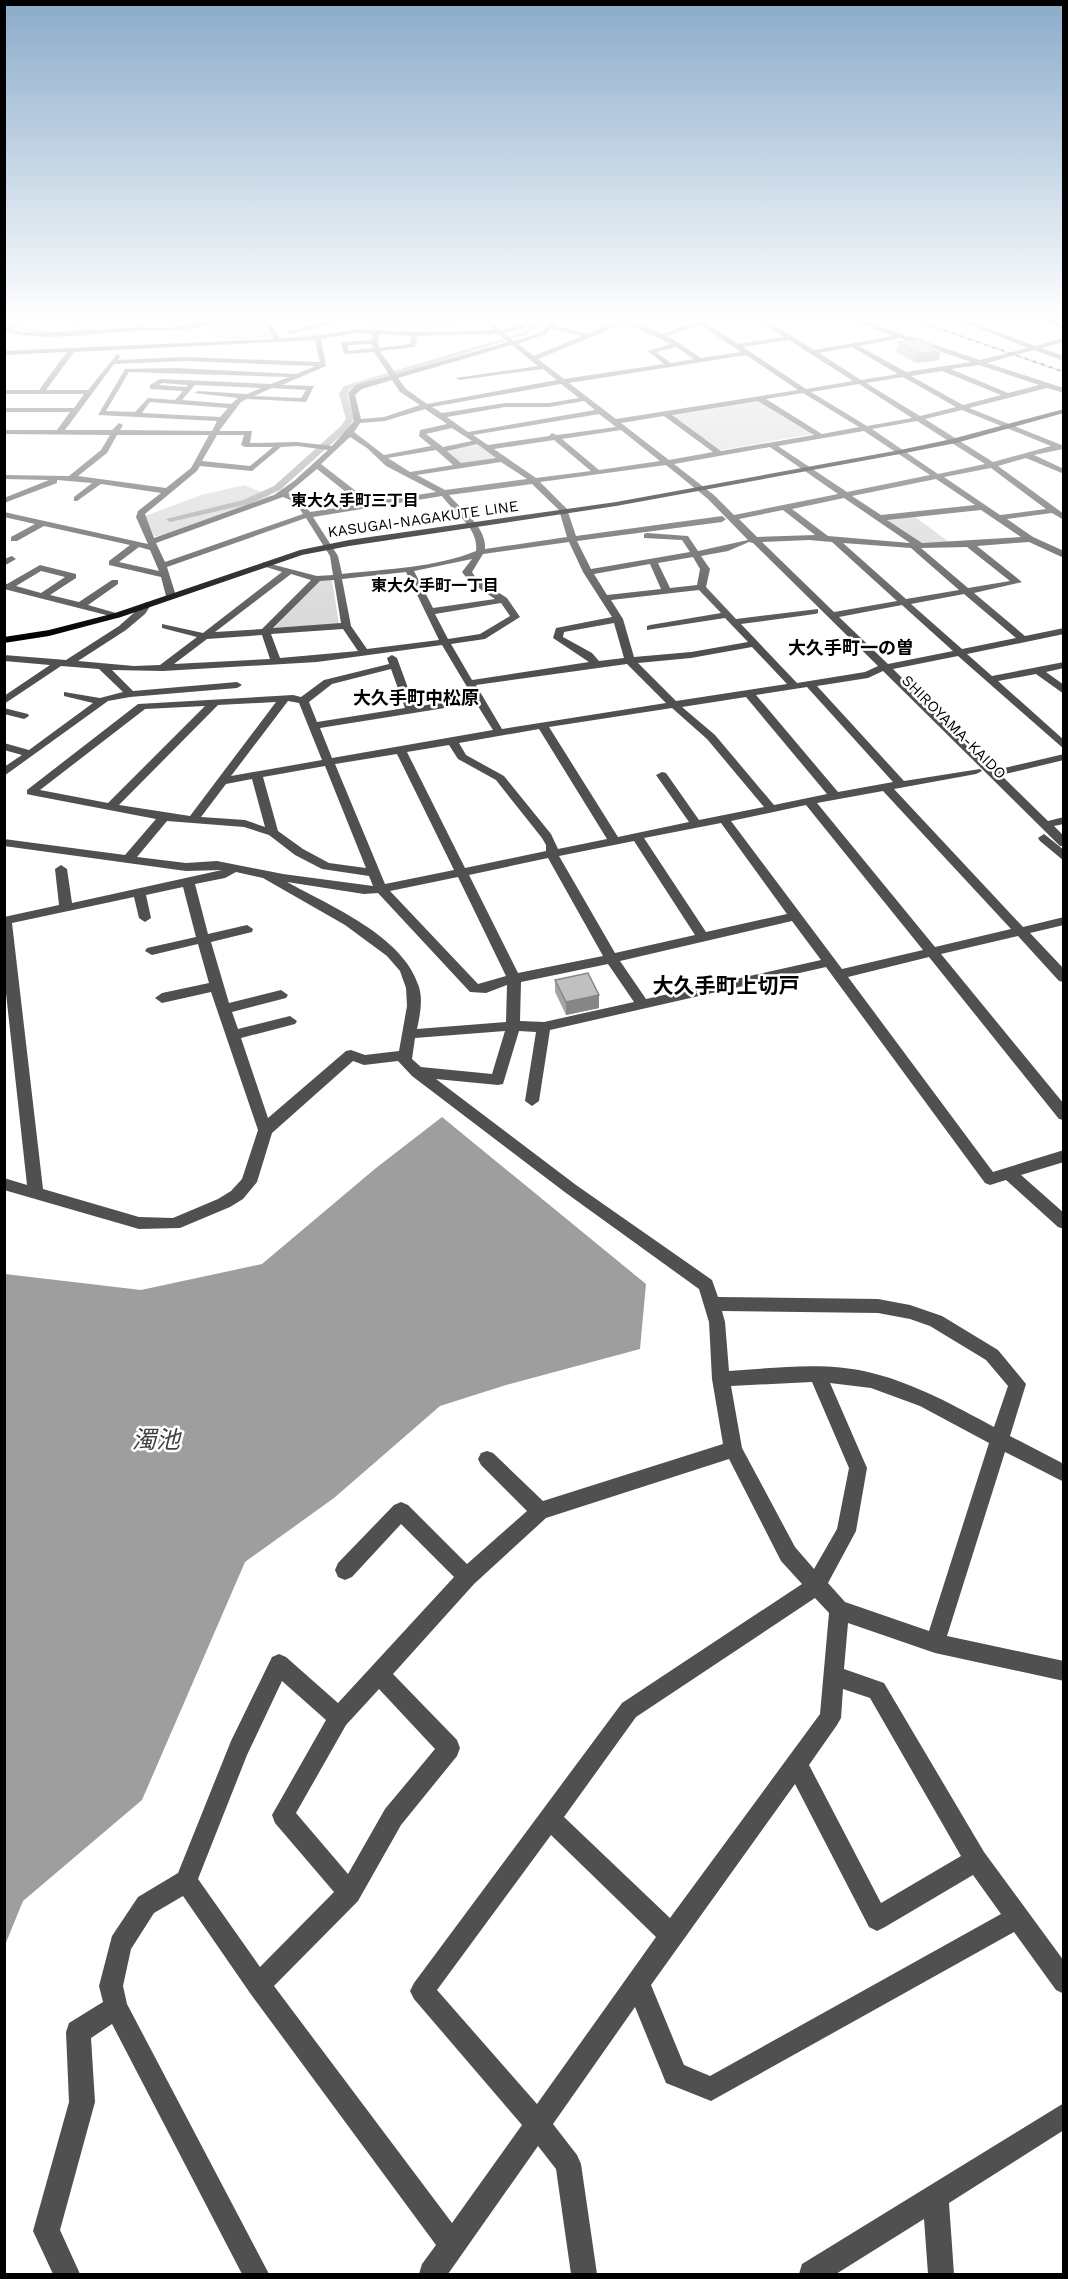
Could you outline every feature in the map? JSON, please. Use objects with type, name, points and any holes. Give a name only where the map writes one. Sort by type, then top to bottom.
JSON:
[{"type":"main road","name":"KASUGAI-NAGAKUTE LINE","points":[[4,640],[49,633],[118,615],[266,564],[329,547],[563,512],[900,452],[1010,426]]},
{"type":"street","points":[[60,432],[65,425]]},
{"type":"street","points":[[4,501],[67,478],[104,451],[119,425]]},
{"type":"street","points":[[171,596],[164,570],[140,517],[141,513],[194,469],[218,425]]},
{"type":"street","points":[[4,514],[136,545],[153,545],[283,494],[350,433],[355,425]]},
{"type":"street","points":[[452,425],[422,434],[460,466]]},
{"type":"street","points":[[455,425],[533,480],[563,509],[572,539],[588,572],[618,619],[630,661],[711,737],[772,809]]},
{"type":"street","points":[[467,434],[524,425]]},
{"type":"street","points":[[541,425],[597,472]]},
{"type":"street","name":"SHIROYAMA-KAIDO","points":[[618,425],[698,488],[815,611],[881,669],[1064,843]]},
{"type":"street","points":[[681,425],[719,453]]},
{"type":"street","points":[[803,425],[819,435]]},
{"type":"street","points":[[861,425],[1030,539],[1064,555]]},
{"type":"street","points":[[136,545],[112,563],[164,570],[306,514],[533,480],[666,463],[874,425]]},
{"type":"street","points":[[929,425],[992,465],[1064,518]]},
{"type":"street","points":[[1010,426],[1061,447]]},
{"type":"street","points":[[487,448],[621,428]]},
{"type":"street","points":[[4,432],[249,433],[245,445],[278,444],[331,448]]},
{"type":"street","points":[[4,658],[103,667],[163,669],[276,662],[482,637],[494,632],[515,617],[504,600],[473,580],[467,572],[480,552],[481,546],[474,525],[449,502],[444,493],[389,464],[370,446],[350,433]]},
{"type":"street","points":[[383,457],[477,442]]},
{"type":"street","points":[[198,463],[252,470],[278,444]]},
{"type":"street","points":[[770,444],[916,545],[1023,639]]},
{"type":"street","points":[[266,564],[317,579],[409,569],[461,560],[480,552],[727,518],[992,465],[1061,447]]},
{"type":"street","points":[[1027,455],[1064,472]]},
{"type":"street","points":[[410,474],[502,459]]},
{"type":"street","points":[[316,464],[368,505]]},
{"type":"street","points":[[4,477],[67,478],[167,491]]},
{"type":"street","points":[[77,499],[99,482]]},
{"type":"street","points":[[283,494],[298,500],[334,556],[346,626],[364,652]]},
{"type":"street","points":[[4,495],[18,496]]},
{"type":"street","points":[[783,506],[830,539],[1064,746]]},
{"type":"street","points":[[880,518],[983,507]]},
{"type":"street","points":[[999,518],[1064,509]]},
{"type":"street","points":[[14,539],[42,523]]},
{"type":"street","points":[[634,531],[638,536],[685,538],[705,569],[701,587]]},
{"type":"street","points":[[588,572],[725,549],[749,541],[808,537],[916,545],[1030,539]]},
{"type":"street","points":[[1046,546],[1064,540]]},
{"type":"street","name":"SHIROYAMA-KAIDO","points":[[749,541],[832,615],[976,771],[1064,857]]},
{"type":"street","points":[[832,615],[1017,582],[969,544]]},
{"type":"street","points":[[1046,546],[1064,547]]},
{"type":"street","points":[[653,562],[667,591]]},
{"type":"street","points":[[7,586],[39,568],[73,576],[44,595]]},
{"type":"street","points":[[409,569],[444,641],[499,732]]},
{"type":"street","points":[[163,669],[289,571]]},
{"type":"street","points":[[265,631],[317,579]]},
{"type":"street","points":[[81,605],[115,582]]},
{"type":"street","points":[[7,586],[118,615]]},
{"type":"street","points":[[605,598],[701,587]]},
{"type":"street","points":[[701,587],[794,686]]},
{"type":"street","points":[[4,598],[20,590]]},
{"type":"street","points":[[428,612],[504,600]]},
{"type":"street","points":[[4,701],[132,621],[144,611],[146,605]]},
{"type":"street","points":[[650,628],[815,611]]},
{"type":"street","points":[[596,664],[588,655],[558,638],[559,630],[618,619]]},
{"type":"street","points":[[165,626],[204,636],[346,626]]},
{"type":"street","points":[[265,631],[276,662]]},
{"type":"street","points":[[221,781],[499,732],[868,675],[881,669],[1064,631]]},
{"type":"street","points":[[470,683],[596,664],[691,655],[755,644]]},
{"type":"street","points":[[388,650],[411,711]]},
{"type":"street","points":[[234,700],[245,664]]},
{"type":"street","points":[[375,873],[327,866],[299,852],[273,833],[245,824],[164,817],[31,792],[142,705],[234,700],[303,701],[328,682],[395,665]]},
{"type":"street","points":[[989,680],[1064,665]]},
{"type":"street","points":[[103,667],[130,694]]},
{"type":"street","points":[[1038,670],[1064,691]]},
{"type":"street","points":[[809,683],[901,784]]},
{"type":"street","points":[[6,771],[100,701],[130,694],[237,685]]},
{"type":"street","points":[[68,694],[100,701]]},
{"type":"street","points":[[749,694],[835,796]]},
{"type":"street","points":[[193,819],[284,699]]},
{"type":"street","points":[[315,726],[480,699]]},
{"type":"street","points":[[303,701],[381,889],[475,989],[486,988],[514,978],[544,974],[795,916]]},
{"type":"street","points":[[111,807],[215,702]]},
{"type":"street","points":[[4,711],[24,717]]},
{"type":"street","points":[[542,725],[614,840]]},
{"type":"street","points":[[452,741],[462,757],[500,778],[547,837],[552,845],[552,854],[611,958],[642,1004]]},
{"type":"street","points":[[4,746],[30,754]]},
{"type":"street","points":[[401,750],[514,978],[513,1026],[498,1080],[417,1072]]},
{"type":"street","points":[[992,774],[1064,757]]},
{"type":"street","points":[[4,842],[186,867],[217,865],[364,890],[381,889],[808,801],[976,771]]},
{"type":"street","points":[[257,775],[273,833]]},
{"type":"street","points":[[662,775],[696,824]]},
{"type":"street","points":[[886,787],[1064,978]]},
{"type":"street","points":[[808,801],[1064,1115]]},
{"type":"street","points":[[128,859],[164,817]]},
{"type":"street","points":[[724,819],[990,1179],[1064,1156]]},
{"type":"street","points":[[1045,825],[1064,820]]},
{"type":"street","points":[[637,836],[704,937]]},
{"type":"street","points":[[61,868],[66,908]]},
{"type":"street","points":[[36,1193],[8,972],[5,921],[188,883],[221,875],[235,868]]},
{"type":"street","points":[[264,873],[344,919],[384,946],[398,961],[411,980],[414,992],[405,1061],[571,1189],[625,1225],[706,1285],[717,1322],[721,1379],[733,1449],[788,1554],[815,1587],[839,1610],[935,1643],[1064,1671]]},
{"type":"street","points":[[188,883],[202,939],[265,1130]]},
{"type":"street","points":[[139,893],[145,918]]},
{"type":"street","points":[[840,974],[1064,921]]},
{"type":"street","points":[[152,951],[247,929]]},
{"type":"street","points":[[409,1034],[513,1026],[544,1027],[831,962]]},
{"type":"street","points":[[162,998],[217,986]]},
{"type":"street","points":[[224,1008],[281,994]]},
{"type":"street","points":[[233,1035],[290,1021]]},
{"type":"street","points":[[532,1101],[544,1027]]},
{"type":"street","points":[[4,1184],[139,1223],[174,1224],[224,1203],[237,1195],[249,1182],[265,1130],[293,1104],[335,1071],[351,1054],[364,1060],[406,1055]]},
{"type":"street","points":[[1009,1173],[1064,1223]]},
{"type":"street","points":[[712,1304],[878,1306],[910,1312],[936,1321],[992,1355],[1017,1384],[935,1643]]},
{"type":"street","points":[[721,1379],[817,1374],[871,1380],[926,1400],[1064,1474]]},
{"type":"street","points":[[584,2274],[568,2164],[538,2125],[422,1991],[629,1710],[815,1587],[846,1530],[858,1468],[817,1374]]},
{"type":"street","points":[[350,1893],[283,1815],[339,1718],[467,1577],[540,1511],[733,1449]]},
{"type":"street","points":[[487,1459],[540,1511]]},
{"type":"street","points":[[345,1570],[401,1510],[467,1577]]},
{"type":"street","points":[[432,2274],[671,1936],[830,1718],[839,1610]]},
{"type":"street","points":[[256,2274],[116,2007],[111,1986],[120,1944],[146,1905],[186,1881],[239,1749],[279,1664],[339,1718]]},
{"type":"street","points":[[258,1985],[350,1893],[393,1816],[449,1748],[379,1674]]},
{"type":"street","points":[[834,1676],[877,1690],[976,1860],[1064,1982]]},
{"type":"street","points":[[797,1764],[877,1919],[976,1860]]},
{"type":"street","points":[[549,1818],[671,1936]]},
{"type":"street","points":[[186,1881],[258,1985],[453,2246]]},
{"type":"street","points":[[638,1983],[675,2074],[711,2089],[1017,1918]]},
{"type":"street","points":[[67,2274],[46,2231],[82,2102],[78,2032],[116,2007]]},
{"type":"street","points":[[812,2274],[1064,2115]]},
{"type":"street","points":[[935,2197],[941,2274]]},
{"type":"shaded area","points":[[686,425],[799,425],[813,434],[720,450]]},
{"type":"shaded area","points":[[477,444],[496,458],[459,464],[446,450]]},
{"type":"shaded area","points":[[244,485],[271,496],[158,536],[154,536],[145,516],[201,495]]},
{"type":"shaded area","points":[[914,516],[949,542],[920,543],[885,519]]},
{"type":"shaded area","points":[[332,580],[339,624],[274,628],[318,581]]},
{"type":"water","name":"濁池","points":[[442,1117],[646,1284],[640,1349],[506,1385],[440,1406],[334,1498],[245,1562],[142,1800],[23,1901],[5,1945],[5,1274],[141,1290],[262,1264],[376,1168]]},
{"type":"building","points":[[588,973],[599,995],[566,1002],[555,980]]},
{"type":"waterway","points":[[170,519],[246,502],[277,488],[346,425]]},
{"type":"district","name":"東大久手町三丁目","points":[[355,500]]},
{"type":"district","name":"東大久手町一丁目","points":[[435,585]]},
{"type":"district","name":"大久手町一の曽","points":[[851,647]]},
{"type":"district","name":"大久手町中松原","points":[[416,697]]},
{"type":"district","name":"大久手町上切戸","points":[[726,985]]}]
